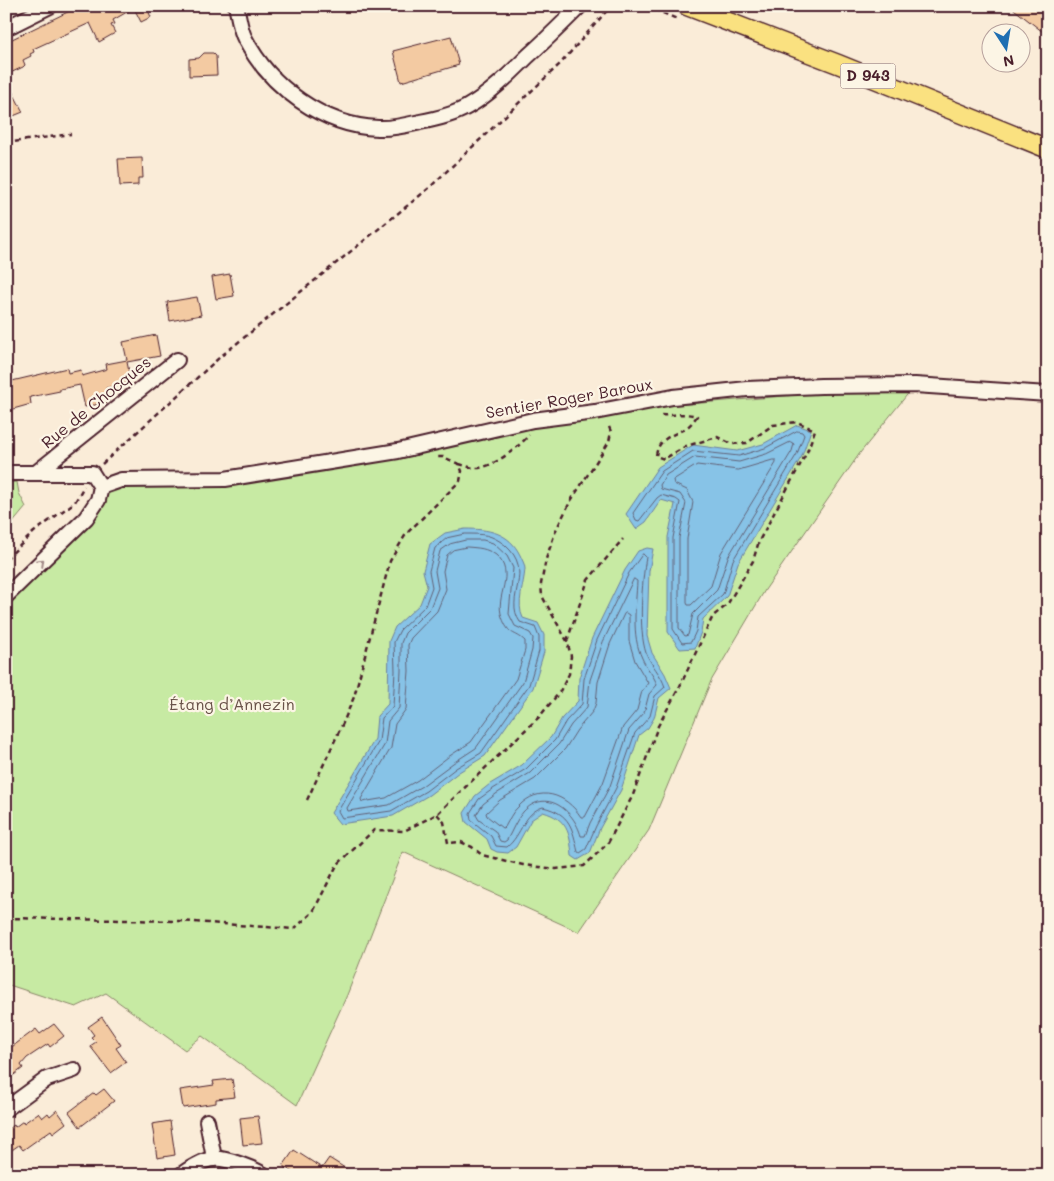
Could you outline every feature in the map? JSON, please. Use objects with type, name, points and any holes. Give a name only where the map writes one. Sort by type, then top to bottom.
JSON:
[{"type":"main road","name":"D 943","points":[[687,6],[838,64],[1048,149]]},
{"type":"street","points":[[6,28],[50,6]]},
{"type":"street","points":[[236,6],[244,37],[260,64],[294,97],[315,109],[345,122],[379,128],[405,125],[447,116],[466,108],[510,74],[580,6]]},
{"type":"street","name":"Rue de Chocques","points":[[37,472],[177,360]]},
{"type":"street","name":"Sentier Roger Baroux","points":[[101,487],[121,480],[225,479],[398,451],[533,420],[595,412],[657,400],[747,389],[915,385],[1048,394]]},
{"type":"street","name":"Rue de Chocques","points":[[6,472],[92,473]]},
{"type":"street","points":[[6,596],[86,518],[98,500],[101,487],[92,473]]},
{"type":"street","points":[[6,1108],[46,1079],[74,1070]]},
{"type":"street","points":[[208,1121],[214,1158]]},
{"type":"street","points":[[181,1175],[187,1170],[214,1158],[237,1163],[264,1175]]},
{"type":"path","points":[[6,559],[34,532],[75,502],[92,473],[220,357],[428,189],[561,63],[611,6]]},
{"type":"path","points":[[646,6],[663,14]]},
{"type":"path","points":[[6,143],[71,134]]},
{"type":"path","points":[[437,814],[444,822],[448,843],[461,842],[472,847],[482,855],[523,864],[556,869],[584,866],[608,843],[633,795],[658,726],[680,686],[713,616],[727,605],[753,561],[760,541],[807,452],[815,430],[797,422],[773,425],[747,442],[732,444],[717,437],[686,446],[664,458],[656,456],[657,448],[669,435],[688,427],[698,416],[686,412],[670,416],[651,414],[657,400]]},
{"type":"path","points":[[6,918],[179,921],[294,929],[313,912],[337,866],[374,830],[404,831],[437,814],[539,717],[559,693],[569,674],[571,656],[567,641],[542,596],[541,584],[546,559],[556,530],[570,502],[609,442],[610,426],[595,412]]},
{"type":"path","points":[[428,457],[443,458],[471,468],[483,468],[511,452],[525,439],[531,431],[533,420]]},
{"type":"path","points":[[307,800],[354,697],[390,561],[406,534],[460,481],[462,471],[459,464]]},
{"type":"path","points":[[567,641],[588,580],[622,539]]},
{"type":"green space","name":"Étang d’Annezin","points":[[915,385],[860,453],[765,590],[711,681],[649,830],[579,932],[403,852],[347,995],[297,1105],[202,1036],[185,1050],[106,993],[76,1007],[6,984],[6,604],[14,598],[104,486],[225,479],[595,412]]},
{"type":"green space","points":[[17,482],[19,493],[26,507],[6,531],[6,483]]},
{"type":"water","points":[[797,425],[811,430],[802,456],[738,563],[727,596],[703,619],[701,632],[695,648],[680,649],[668,632],[668,537],[675,504],[661,500],[646,522],[636,529],[626,514],[658,467],[693,445],[737,451],[763,444]]},
{"type":"water","points":[[465,529],[497,533],[510,541],[523,562],[525,569],[520,601],[521,613],[523,618],[538,623],[544,635],[544,652],[533,688],[485,756],[459,772],[429,795],[393,816],[340,824],[331,813],[375,739],[377,716],[388,704],[389,641],[395,627],[420,604],[427,586],[423,571],[430,544],[445,533]]},
{"type":"water","points":[[647,548],[653,549],[649,571],[647,636],[652,653],[671,688],[659,698],[654,718],[648,728],[639,735],[621,790],[600,828],[590,853],[578,860],[572,856],[566,828],[557,818],[543,812],[531,820],[516,847],[508,853],[497,852],[491,849],[487,839],[466,822],[464,813],[475,796],[490,784],[522,765],[551,737],[562,718],[578,701],[579,678],[592,638],[625,570],[638,551]]},
{"type":"building","points":[[80,6],[146,6],[151,17],[141,22],[134,8],[113,20],[115,24],[111,25],[115,33],[99,42],[90,23],[33,49],[34,52],[30,54],[31,56],[23,60],[25,65],[23,67],[6,75],[6,42]]},
{"type":"building","points":[[1010,6],[1048,6],[1048,36]]},
{"type":"building","points":[[451,36],[459,65],[401,82],[393,51]]},
{"type":"building","points":[[204,53],[213,53],[216,56],[217,75],[189,76],[189,59],[199,58]]},
{"type":"building","points":[[6,79],[23,112],[6,119]]},
{"type":"building","points":[[142,158],[143,178],[138,178],[138,185],[120,186],[118,159]]},
{"type":"building","points":[[230,274],[234,296],[216,299],[212,277]]},
{"type":"building","points":[[197,297],[201,315],[170,321],[167,302]]},
{"type":"building","points":[[156,335],[160,356],[127,362],[131,382],[106,388],[109,402],[85,407],[80,385],[30,397],[31,404],[6,411],[6,378],[11,377],[12,381],[67,368],[68,373],[81,370],[82,376],[107,369],[106,364],[127,360],[123,342]]},
{"type":"building","points":[[102,1017],[121,1045],[116,1048],[126,1062],[111,1073],[90,1046],[96,1042],[91,1037],[94,1035],[88,1027]]},
{"type":"building","points":[[54,1024],[64,1036],[50,1047],[48,1044],[27,1058],[21,1065],[23,1068],[6,1081],[6,1060],[13,1055],[9,1049],[36,1029],[40,1034]]},
{"type":"building","points":[[232,1079],[235,1097],[216,1099],[216,1103],[183,1108],[180,1090],[214,1085],[213,1081]]},
{"type":"building","points":[[104,1089],[114,1101],[80,1127],[69,1112],[94,1093],[96,1095]]},
{"type":"building","points":[[57,1110],[66,1123],[53,1133],[51,1130],[23,1150],[19,1145],[6,1154],[6,1130],[14,1125],[15,1127],[23,1121],[24,1123],[38,1113],[42,1118],[48,1113],[50,1116]]},
{"type":"building","points":[[258,1116],[262,1143],[243,1145],[240,1118]]},
{"type":"building","points":[[170,1121],[175,1155],[157,1158],[152,1124]]},
{"type":"building","points":[[294,1150],[322,1168],[329,1158],[356,1175],[297,1175],[283,1166]]}]
